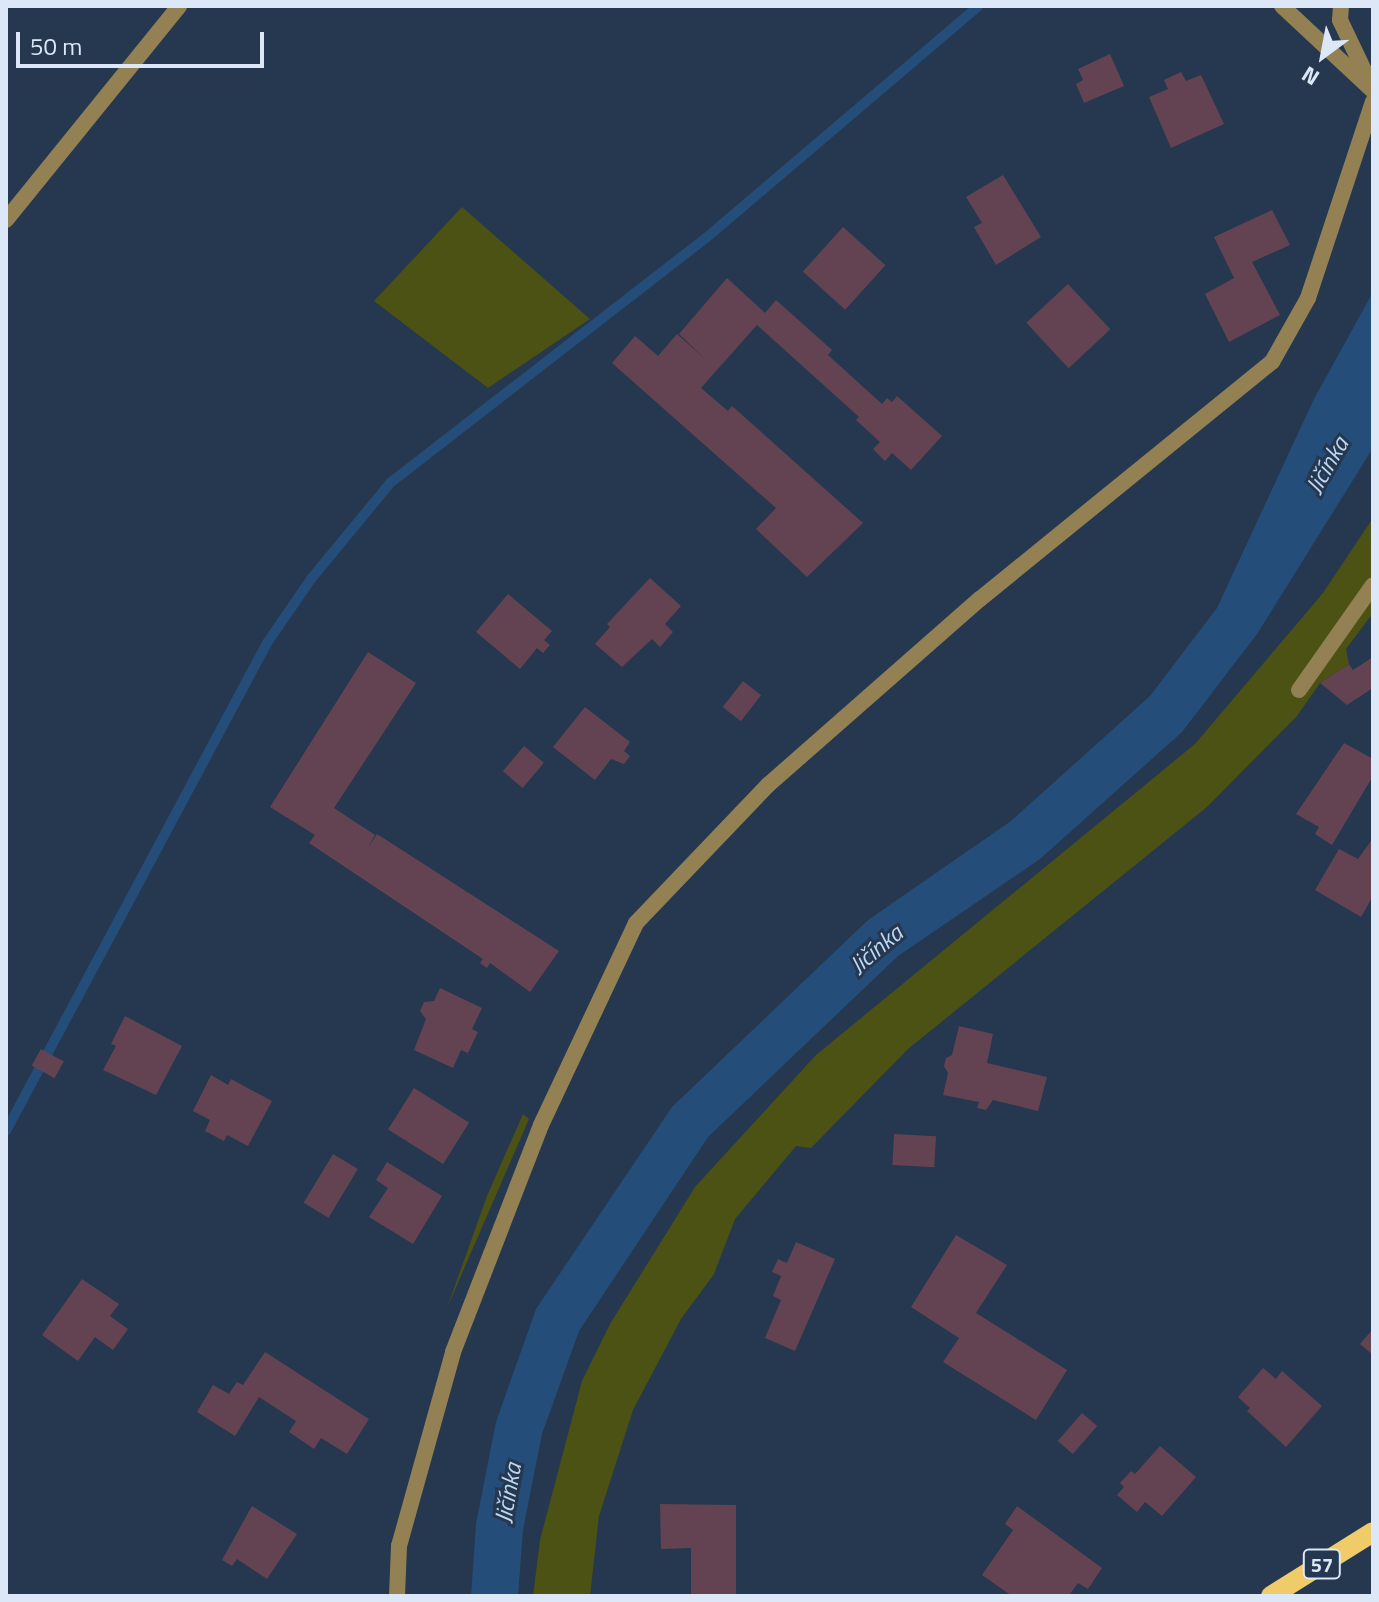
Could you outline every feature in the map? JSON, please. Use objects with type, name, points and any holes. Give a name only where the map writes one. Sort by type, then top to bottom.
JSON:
[{"type":"main road","name":"57","points":[[1271,1596],[1373,1532]]},
{"type":"street","points":[[6,220],[179,6]]},
{"type":"street","points":[[1282,6],[1373,90]]},
{"type":"street","points":[[1341,6],[1340,20],[1373,90]]},
{"type":"street","points":[[397,1596],[399,1546],[453,1352],[541,1125],[636,923],[768,785],[980,599],[1272,362],[1308,298],[1373,101]]},
{"type":"street","points":[[1299,690],[1373,585]]},
{"type":"green space","points":[[462,207],[590,319],[488,388],[374,301]]},
{"type":"green space","points":[[1373,518],[1373,613],[1346,649],[1349,664],[1320,683],[1297,716],[1207,807],[908,1049],[811,1148],[796,1146],[735,1219],[714,1274],[681,1319],[633,1410],[599,1516],[590,1596],[533,1596],[540,1540],[582,1381],[610,1324],[695,1187],[816,1055],[1195,744],[1323,593]]},
{"type":"green space","points":[[523,1114],[529,1119],[447,1308],[487,1196]]},
{"type":"water","name":"Jičínka","points":[[1373,292],[1373,448],[1257,634],[1182,732],[1040,859],[898,956],[708,1137],[579,1331],[542,1434],[523,1530],[518,1596],[471,1596],[476,1524],[496,1422],[536,1309],[672,1107],[868,920],[1011,821],[1150,696],[1217,608],[1314,399]]},
{"type":"building","points":[[1110,54],[1124,86],[1084,103],[1076,84],[1083,80],[1078,69]]},
{"type":"building","points":[[1181,72],[1186,81],[1201,75],[1224,124],[1171,148],[1149,97],[1168,89],[1164,80]]},
{"type":"building","points":[[1003,175],[1041,237],[996,265],[974,227],[982,223],[966,197]]},
{"type":"building","points":[[1272,210],[1290,245],[1252,262],[1280,315],[1229,342],[1205,294],[1234,278],[1214,237]]},
{"type":"building","points":[[843,227],[885,265],[845,310],[803,272]]},
{"type":"building","points":[[727,278],[765,313],[776,300],[832,350],[828,355],[882,404],[887,398],[892,402],[897,396],[942,436],[911,470],[892,453],[885,461],[873,449],[880,442],[856,420],[859,417],[757,325],[701,388],[728,411],[732,406],[863,523],[807,577],[756,529],[776,508],[612,363],[635,336],[658,356],[677,334],[705,359],[679,334]]},
{"type":"building","points":[[1068,284],[1110,329],[1069,368],[1026,323]]},
{"type":"building","points":[[650,578],[681,606],[665,624],[673,632],[660,647],[652,639],[622,667],[595,644],[610,627],[607,624]]},
{"type":"building","points":[[508,594],[552,631],[544,640],[550,645],[543,653],[537,648],[520,669],[476,632]]},
{"type":"building","points":[[368,652],[416,683],[334,808],[375,835],[368,848],[377,834],[559,951],[530,992],[490,963],[487,968],[480,963],[483,959],[309,843],[315,835],[270,807]]},
{"type":"building","points":[[1373,657],[1373,688],[1347,705],[1320,683],[1349,664],[1353,670]]},
{"type":"building","points":[[743,681],[761,695],[741,721],[723,707]]},
{"type":"building","points":[[585,707],[630,742],[624,751],[630,756],[624,764],[611,759],[595,780],[553,747]]},
{"type":"building","points":[[1344,743],[1373,759],[1373,776],[1332,845],[1315,834],[1319,827],[1296,814]]},
{"type":"building","points":[[524,746],[544,763],[523,788],[503,771]]},
{"type":"building","points":[[1373,838],[1373,896],[1361,917],[1315,890],[1339,849],[1358,859]]},
{"type":"building","points":[[440,988],[482,1008],[472,1029],[478,1032],[468,1053],[461,1050],[453,1068],[414,1050],[426,1019],[420,1011],[424,1002],[434,1001]]},
{"type":"building","points":[[125,1016],[182,1046],[156,1095],[103,1070],[116,1046],[111,1044]]},
{"type":"building","points":[[959,1026],[993,1034],[987,1063],[1047,1077],[1038,1111],[993,1100],[986,1110],[977,1108],[979,1102],[943,1095],[948,1073],[944,1066],[946,1058],[952,1055]]},
{"type":"building","points":[[41,1049],[64,1062],[55,1078],[32,1066]]},
{"type":"building","points":[[211,1075],[228,1085],[231,1079],[272,1101],[248,1146],[227,1135],[224,1141],[205,1131],[210,1120],[193,1111]]},
{"type":"building","points":[[414,1088],[469,1122],[443,1164],[388,1130]]},
{"type":"building","points":[[894,1134],[936,1136],[934,1167],[892,1165]]},
{"type":"building","points":[[333,1154],[358,1169],[329,1218],[304,1203]]},
{"type":"building","points":[[387,1162],[442,1196],[413,1244],[369,1217],[388,1188],[376,1180]]},
{"type":"building","points":[[956,1235],[1007,1265],[976,1313],[1067,1370],[1036,1420],[943,1362],[959,1338],[911,1307]]},
{"type":"building","points":[[796,1242],[835,1259],[795,1351],[765,1338],[781,1300],[773,1296],[781,1276],[772,1272],[778,1259],[787,1263]]},
{"type":"building","points":[[82,1279],[119,1304],[110,1316],[128,1329],[113,1350],[95,1337],[78,1361],[42,1335]]},
{"type":"building","points":[[1373,1329],[1373,1355],[1360,1344]]},
{"type":"building","points":[[265,1352],[369,1419],[347,1454],[321,1438],[314,1449],[289,1432],[296,1421],[259,1397],[235,1436],[197,1412],[213,1385],[229,1394],[237,1382],[243,1385]]},
{"type":"building","points":[[1263,1368],[1276,1379],[1282,1371],[1322,1406],[1286,1447],[1247,1411],[1250,1408],[1238,1397]]},
{"type":"building","points":[[1082,1413],[1097,1426],[1073,1454],[1058,1441]]},
{"type":"building","points":[[1160,1446],[1196,1477],[1162,1516],[1145,1502],[1137,1512],[1117,1495],[1124,1487],[1120,1483],[1131,1471],[1135,1474]]},
{"type":"building","points":[[660,1504],[736,1505],[736,1596],[691,1596],[691,1548],[661,1549]]},
{"type":"building","points":[[252,1506],[297,1534],[267,1579],[237,1559],[232,1566],[222,1560]]},
{"type":"building","points":[[1017,1506],[1102,1568],[1088,1589],[1078,1583],[1070,1594],[1073,1596],[1012,1596],[982,1575],[1013,1530],[1005,1524]]},
{"type":"waterway","points":[[6,1131],[267,643],[311,579],[390,483],[706,238],[979,6]]}]
